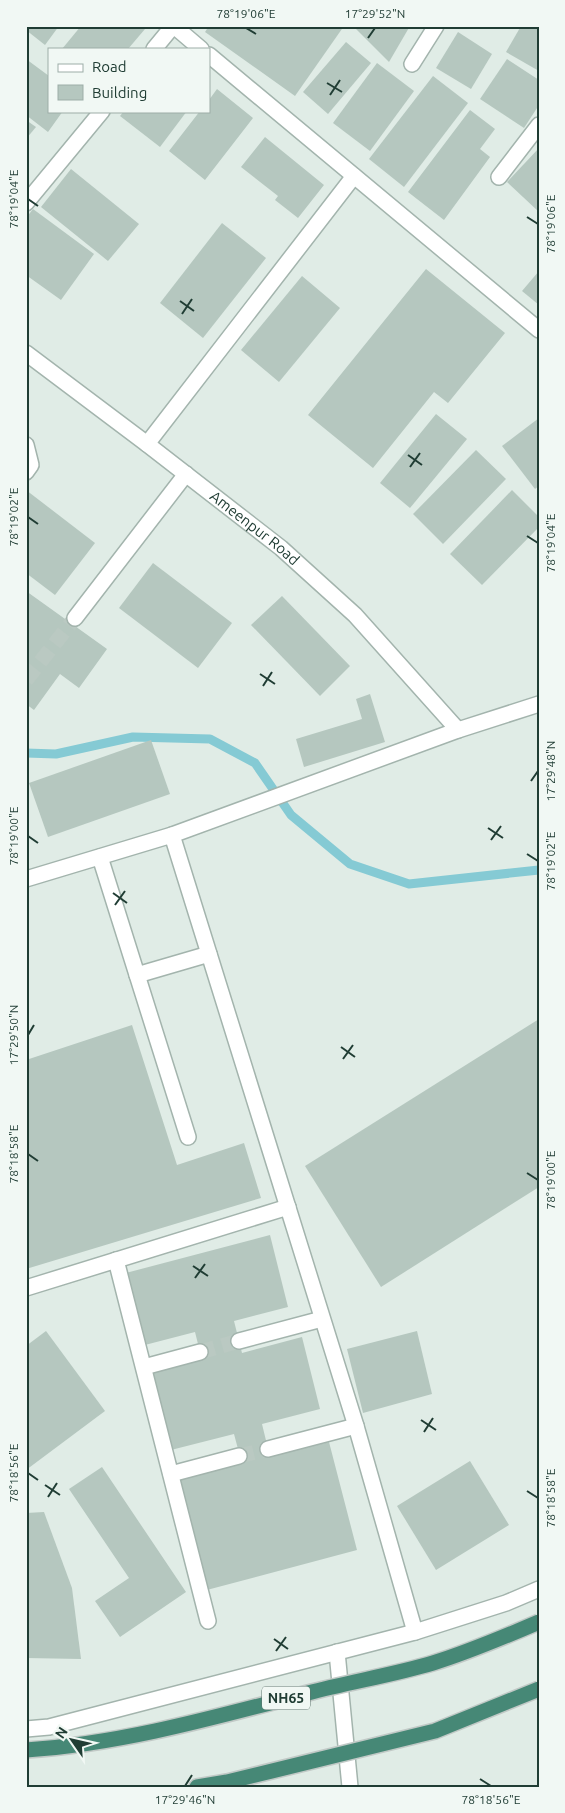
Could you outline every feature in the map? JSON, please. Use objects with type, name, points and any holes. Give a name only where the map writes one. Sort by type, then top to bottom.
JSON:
[{"type":"highway","name":"NH65","points":[[26,1750],[51,1748],[144,1733],[344,1683],[430,1664],[459,1655],[539,1622]]},
{"type":"highway","points":[[197,1787],[227,1782],[435,1731],[539,1689]]},
{"type":"street","points":[[155,48],[174,26],[200,48]]},
{"type":"street","points":[[412,64],[436,26]]},
{"type":"street","points":[[210,56],[539,330]]},
{"type":"street","points":[[26,203],[101,112]]},
{"type":"street","points":[[499,177],[539,124]]},
{"type":"street","points":[[148,444],[354,176]]},
{"type":"street","name":"Ameenpur Road","points":[[26,353],[148,444],[281,548],[355,615],[458,730]]},
{"type":"street","points":[[26,445],[31,465],[26,472]]},
{"type":"street","points":[[75,618],[186,474]]},
{"type":"street","points":[[26,879],[172,835],[458,730],[539,704]]},
{"type":"street","points":[[172,835],[356,1426],[415,1632]]},
{"type":"street","points":[[100,857],[188,1137]]},
{"type":"street","points":[[137,975],[209,954]]},
{"type":"street","points":[[26,1288],[288,1207]]},
{"type":"street","points":[[116,1260],[208,1621]]},
{"type":"street","points":[[239,1341],[322,1319]]},
{"type":"street","points":[[144,1367],[200,1352]]},
{"type":"street","points":[[268,1449],[356,1426]]},
{"type":"street","points":[[171,1474],[239,1456]]},
{"type":"street","points":[[26,1729],[49,1727],[415,1632],[506,1603],[539,1589]]},
{"type":"street","points":[[337,1652],[350,1787]]},
{"type":"building","points":[[26,26],[59,26],[45,45],[26,30]]},
{"type":"building","points":[[81,26],[142,26],[145,29],[129,48],[63,48]]},
{"type":"building","points":[[209,26],[344,26],[295,96],[205,32]]},
{"type":"building","points":[[353,26],[410,26],[389,62]]},
{"type":"building","points":[[521,26],[539,26],[539,71],[506,52]]},
{"type":"building","points":[[458,32],[492,54],[471,89],[436,68]]},
{"type":"building","points":[[346,42],[371,63],[328,114],[303,92]]},
{"type":"building","points":[[26,59],[48,75],[48,112],[62,112],[48,132],[26,115]]},
{"type":"building","points":[[507,59],[539,80],[539,105],[524,128],[480,99]]},
{"type":"building","points":[[377,63],[414,91],[370,151],[333,123]]},
{"type":"building","points":[[433,76],[468,103],[404,187],[369,159]]},
{"type":"building","points":[[217,89],[253,118],[205,180],[169,151],[199,112],[210,112],[210,99]]},
{"type":"building","points":[[470,110],[495,129],[480,149],[490,157],[444,220],[408,192]]},
{"type":"building","points":[[123,112],[186,112],[160,147],[120,116]]},
{"type":"building","points":[[26,120],[36,127],[26,139]]},
{"type":"building","points":[[265,137],[324,185],[298,218],[275,200],[278,196],[241,167]]},
{"type":"building","points":[[539,148],[539,212],[507,182]]},
{"type":"building","points":[[71,169],[139,224],[108,261],[41,207]]},
{"type":"building","points":[[33,209],[94,254],[61,300],[26,275],[26,218]]},
{"type":"building","points":[[222,223],[266,258],[203,338],[160,303]]},
{"type":"building","points":[[426,269],[505,333],[448,403],[434,392],[373,468],[308,415]]},
{"type":"building","points":[[539,271],[539,305],[522,291]]},
{"type":"building","points":[[302,276],[340,308],[279,382],[241,350]]},
{"type":"building","points":[[436,414],[467,439],[410,508],[380,483]]},
{"type":"building","points":[[539,418],[539,486],[535,489],[502,446]]},
{"type":"building","points":[[476,450],[506,479],[443,544],[413,514]]},
{"type":"building","points":[[26,490],[95,543],[55,595],[26,573]]},
{"type":"building","points":[[512,490],[539,517],[539,527],[482,585],[450,554]]},
{"type":"building","points":[[153,563],[232,623],[198,668],[119,608]]},
{"type":"building","points":[[26,591],[107,649],[79,688],[60,674],[34,710],[26,704]]},
{"type":"building","points":[[282,596],[350,666],[320,696],[251,625]]},
{"type":"building","points":[[370,694],[385,742],[304,767],[296,739],[362,719],[356,699]]},
{"type":"building","points":[[151,740],[170,794],[48,837],[29,783]]},
{"type":"building","points":[[539,1019],[539,1187],[381,1287],[305,1166]]},
{"type":"building","points":[[132,1025],[177,1165],[244,1143],[261,1198],[26,1269],[26,1060]]},
{"type":"building","points":[[270,1235],[288,1307],[234,1321],[242,1353],[302,1337],[320,1409],[262,1424],[270,1457],[329,1442],[357,1550],[203,1591],[175,1481],[242,1464],[234,1434],[167,1451],[148,1374],[202,1360],[195,1332],[141,1346],[122,1274]]},
{"type":"building","points":[[46,1331],[105,1411],[26,1470],[26,1346]]},
{"type":"building","points":[[417,1331],[432,1394],[363,1413],[347,1349]]},
{"type":"building","points":[[470,1461],[509,1525],[436,1570],[397,1506]]},
{"type":"building","points":[[102,1467],[186,1592],[120,1637],[95,1601],[129,1578],[69,1489]]},
{"type":"building","points":[[44,1512],[72,1588],[81,1659],[26,1658],[26,1513]]},
{"type":"waterway","points":[[26,753],[56,754],[133,737],[210,739],[255,763],[291,815],[350,864],[409,884],[539,870]]},
{"type":"tunnel","points":[[26,680],[75,618]]},
{"type":"tunnel","points":[[200,1352],[239,1341]]},
{"type":"tunnel","points":[[239,1456],[268,1449]]}]
